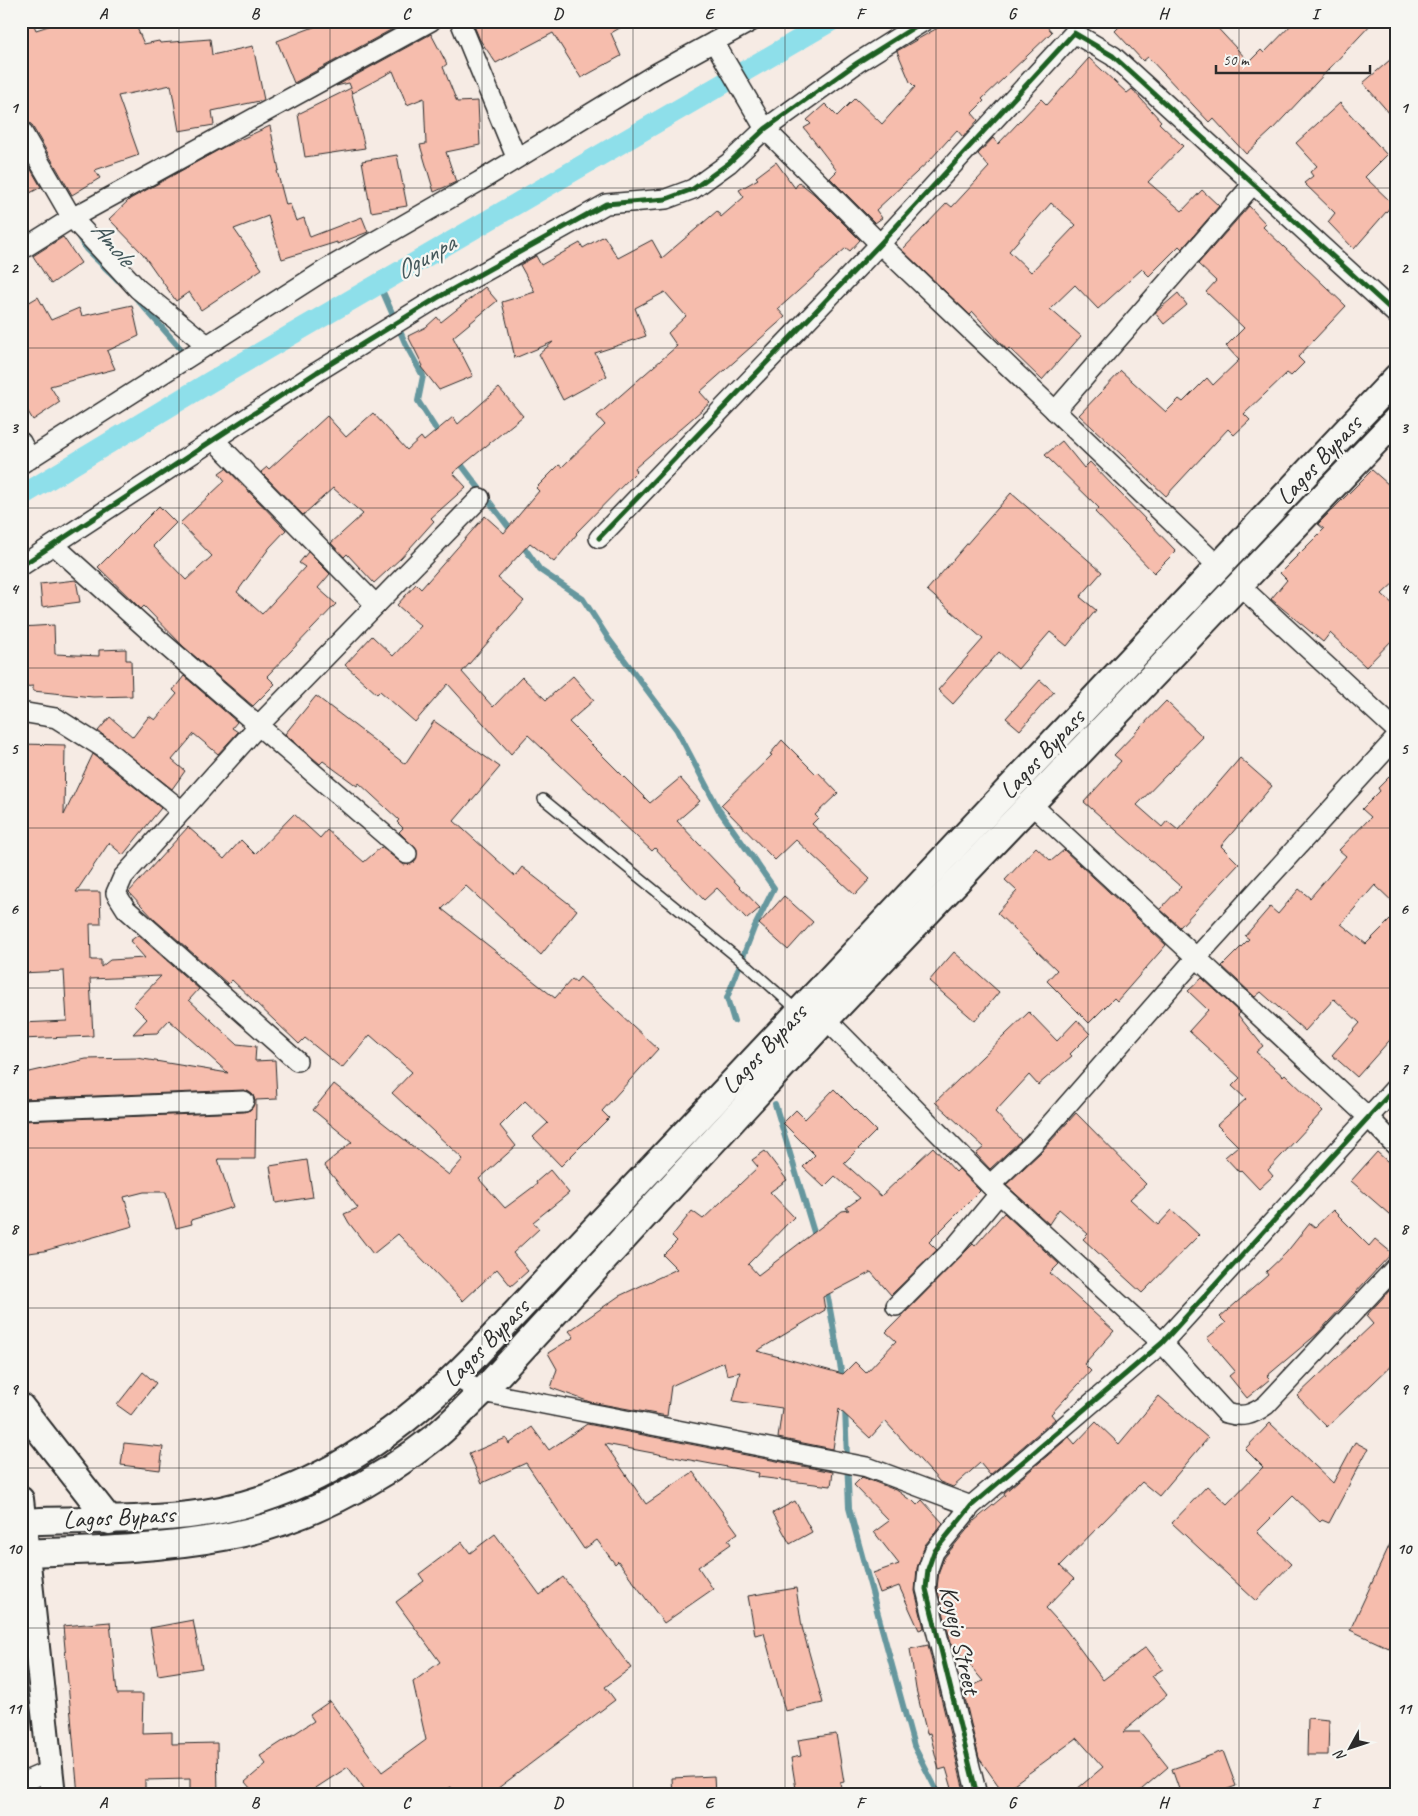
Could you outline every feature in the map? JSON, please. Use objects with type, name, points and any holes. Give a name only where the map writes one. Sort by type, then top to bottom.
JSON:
[{"type":"main road","name":"Lagos Bypass","points":[[23,1514],[110,1520],[221,1510],[264,1498],[311,1479],[363,1450],[407,1420],[454,1377],[1397,377]]},
{"type":"main road","name":"Lagos Bypass","points":[[25,1553],[159,1546],[229,1536],[301,1515],[375,1478],[436,1436],[482,1392],[826,1019],[1397,418]]},
{"type":"main road","points":[[21,1407],[110,1520]]},
{"type":"street","points":[[21,250],[72,218],[431,21]]},
{"type":"street","points":[[460,21],[516,157]]},
{"type":"street","points":[[21,442],[26,462],[325,270],[516,157],[717,48],[752,21]]},
{"type":"street","points":[[21,566],[317,372],[437,298],[606,204],[666,200],[693,189],[728,163],[762,123],[924,21]]},
{"type":"street","points":[[599,538],[880,244],[1069,27],[1113,56],[1397,315]]},
{"type":"street","points":[[717,48],[762,123],[880,244],[1219,567]]},
{"type":"street","points":[[21,130],[72,218],[138,289],[208,345]]},
{"type":"street","points":[[1056,411],[1253,184]]},
{"type":"street","points":[[214,440],[376,605]]},
{"type":"street","points":[[297,1061],[126,909],[116,893],[123,878],[259,725],[480,498]]},
{"type":"street","points":[[54,545],[157,638],[406,854]]},
{"type":"street","points":[[1238,584],[1397,731]]},
{"type":"street","points":[[21,712],[56,718],[105,749],[182,811]]},
{"type":"street","points":[[896,1306],[955,1247],[994,1189],[1033,1144],[1196,958],[1397,737]]},
{"type":"street","points":[[1031,804],[1368,1117],[1397,1147]]},
{"type":"street","points":[[826,1019],[994,1189],[1162,1343],[1226,1413],[1237,1416],[1250,1416],[1266,1405],[1291,1381],[1397,1266]]},
{"type":"street","name":"Koyejo Street","points":[[977,1795],[926,1590],[928,1569],[934,1552],[971,1506],[1162,1343],[1397,1086]]},
{"type":"street","points":[[21,1110],[244,1101]]},
{"type":"street","points":[[454,1377],[482,1392],[867,1467],[971,1506]]},
{"type":"street","points":[[23,1514],[25,1553],[53,1795]]},
{"type":"street","points":[[21,1783],[51,1770]]},
{"type":"lane","points":[[543,799],[750,968],[799,1012]]},
{"type":"building","points":[[21,21],[32,21],[36,30],[64,21],[134,21],[144,44],[159,41],[160,43],[210,39],[212,55],[253,46],[264,100],[212,111],[214,125],[179,131],[171,85],[118,96],[139,155],[95,170],[100,178],[72,195],[31,124],[21,119]]},
{"type":"building","points":[[318,21],[407,21],[294,83],[277,41],[319,25]]},
{"type":"building","points":[[472,21],[632,21],[611,33],[621,56],[581,78],[553,33],[496,63],[480,40]]},
{"type":"building","points":[[939,21],[1042,21],[1052,32],[982,99],[984,101],[972,113],[978,120],[963,137],[957,130],[930,160],[876,210],[882,218],[875,223],[830,178],[837,171],[804,128],[811,124],[807,120],[825,104],[837,116],[855,98],[882,124],[915,87],[910,82],[897,51],[941,26]]},
{"type":"building","points":[[1125,21],[1211,21],[1249,62],[1261,50],[1264,53],[1295,21],[1374,21],[1271,131],[1246,154],[1213,118],[1209,122],[1148,57],[1143,61],[1115,31]]},
{"type":"building","points":[[431,34],[447,64],[443,67],[457,102],[478,101],[480,145],[446,152],[456,182],[434,192],[420,145],[426,144],[424,98],[407,105],[393,71],[352,93],[351,90],[365,148],[305,157],[298,114],[351,88],[349,83],[336,86]]},
{"type":"building","points":[[1397,54],[1397,122],[1363,83]]},
{"type":"building","points":[[1089,58],[1127,93],[1132,89],[1161,121],[1159,123],[1183,146],[1148,182],[1182,211],[1202,190],[1219,206],[1182,249],[1179,246],[1149,276],[1142,269],[1098,309],[1075,285],[1050,309],[1081,336],[1042,380],[1009,348],[1007,350],[973,312],[970,315],[902,250],[947,203],[952,207],[989,167],[978,154],[993,138],[998,144],[1041,99],[1047,105]],"holes":[[[1051,203],[1076,225],[1031,272],[1009,251]]]},
{"type":"building","points":[[1340,103],[1387,155],[1365,177],[1393,204],[1354,249],[1328,222],[1335,213],[1304,183],[1313,176],[1310,172],[1317,166],[1296,143]]},
{"type":"building","points":[[270,126],[279,170],[277,171],[286,205],[290,204],[296,221],[304,218],[310,237],[362,217],[368,232],[337,244],[337,242],[282,259],[268,216],[234,229],[262,269],[201,310],[189,292],[176,301],[143,254],[109,219],[130,199],[224,147]]},
{"type":"building","points":[[397,155],[407,206],[371,212],[362,161]]},
{"type":"building","points":[[776,162],[795,188],[799,182],[814,194],[860,240],[850,251],[846,248],[778,309],[785,317],[700,392],[710,403],[635,468],[637,471],[576,533],[554,562],[530,543],[498,578],[524,601],[462,672],[493,707],[522,677],[546,700],[573,676],[594,700],[569,722],[650,803],[680,778],[700,801],[677,821],[760,908],[747,919],[717,888],[704,900],[655,848],[652,851],[528,735],[511,754],[448,684],[415,722],[380,691],[377,694],[345,665],[372,636],[393,656],[421,626],[397,605],[416,584],[421,589],[485,516],[504,533],[539,491],[536,488],[559,465],[562,467],[605,425],[597,416],[677,346],[668,333],[686,316],[665,292],[635,308],[646,336],[595,353],[607,376],[563,400],[539,354],[553,342],[515,358],[502,302],[535,292],[520,265],[536,256],[541,265],[580,243],[583,248],[604,236],[618,258],[652,240],[662,258],[717,211],[721,217],[744,197],[739,190],[758,179],[756,177]]},
{"type":"building","points":[[29,166],[41,187],[21,198],[21,170]]},
{"type":"building","points":[[1249,206],[1266,224],[1263,227],[1346,306],[1298,357],[1304,363],[1291,376],[1287,373],[1244,414],[1250,420],[1234,435],[1228,429],[1166,496],[1079,415],[1121,371],[1166,412],[1179,399],[1183,402],[1207,378],[1213,385],[1239,360],[1226,346],[1244,328],[1206,292],[1216,281],[1198,264]]},
{"type":"building","points":[[63,237],[81,263],[51,284],[33,256]]},
{"type":"building","points":[[485,287],[497,301],[453,337],[473,376],[439,390],[421,367],[423,366],[408,336],[426,327],[437,317],[441,322]]},
{"type":"building","points":[[1178,293],[1187,305],[1164,324],[1155,313]]},
{"type":"building","points":[[38,297],[51,320],[79,308],[82,316],[132,305],[139,336],[107,351],[115,369],[50,386],[60,402],[33,420],[21,400],[21,307]]},
{"type":"building","points":[[499,388],[523,416],[453,473],[466,487],[431,518],[434,521],[401,558],[374,583],[347,554],[344,557],[331,543],[363,514],[333,488],[303,515],[261,472],[267,467],[269,469],[327,416],[346,437],[373,413],[407,450],[421,437],[424,441],[453,417],[458,424]]},
{"type":"building","points":[[1062,441],[1084,468],[1090,462],[1176,551],[1154,573],[1095,512],[1099,508],[1045,455]]},
{"type":"building","points":[[226,468],[286,530],[270,547],[237,592],[262,614],[305,567],[299,563],[308,552],[330,574],[318,588],[336,604],[267,676],[275,684],[253,706],[184,647],[144,606],[141,609],[98,567],[159,506],[176,523],[153,546],[186,580],[212,556],[180,523],[225,481],[219,473]]},
{"type":"building","points":[[1372,470],[1397,492],[1397,580],[1382,594],[1397,608],[1397,635],[1366,667],[1330,633],[1323,642],[1271,599],[1287,580],[1280,573],[1324,529],[1318,524]]},
{"type":"building","points":[[1011,493],[1102,572],[1080,597],[1096,610],[1067,646],[1050,632],[1018,669],[999,652],[953,704],[938,690],[983,639],[927,590]]},
{"type":"building","points":[[76,580],[80,602],[42,607],[40,584]]},
{"type":"building","points":[[54,625],[55,654],[99,656],[99,650],[126,649],[126,660],[131,660],[132,696],[93,697],[33,691],[33,686],[21,687],[21,627]]},
{"type":"building","points":[[184,676],[237,722],[232,728],[238,732],[218,754],[194,734],[172,760],[185,771],[172,789],[98,731],[110,717],[133,737],[149,716],[155,720],[177,694],[173,690]]},
{"type":"building","points":[[1040,680],[1054,692],[1020,730],[1006,718]]},
{"type":"building","points":[[316,696],[405,764],[434,721],[500,767],[454,821],[515,876],[522,867],[577,910],[541,955],[466,886],[442,909],[555,998],[572,979],[576,982],[580,977],[658,1049],[602,1111],[609,1118],[561,1166],[533,1137],[548,1123],[525,1101],[500,1126],[516,1146],[479,1179],[505,1208],[537,1184],[536,1182],[550,1170],[569,1193],[533,1222],[539,1229],[513,1253],[528,1271],[511,1286],[497,1269],[463,1301],[398,1234],[373,1254],[344,1214],[358,1208],[324,1165],[352,1142],[313,1110],[334,1084],[449,1175],[463,1159],[392,1093],[412,1072],[370,1035],[342,1068],[305,1038],[299,1044],[232,980],[228,984],[155,920],[129,892],[188,827],[224,859],[241,840],[255,854],[294,814],[320,838],[327,830],[364,862],[381,847],[404,865],[415,862],[417,850],[399,832],[403,828],[397,822],[399,820],[359,783],[357,786],[323,761],[320,764],[285,734]]},
{"type":"building","points":[[1166,701],[1203,737],[1137,805],[1162,827],[1167,821],[1178,830],[1240,758],[1272,786],[1221,846],[1239,864],[1180,927],[1160,909],[1181,887],[1084,802],[1121,761],[1114,755]]},
{"type":"building","points":[[782,740],[816,774],[818,772],[838,793],[815,815],[818,818],[812,824],[870,879],[855,895],[796,840],[775,860],[721,805],[772,755],[770,754]]},
{"type":"building","points":[[21,744],[65,745],[64,815],[93,754],[161,808],[123,855],[109,843],[76,892],[100,892],[101,924],[90,924],[91,960],[101,960],[101,967],[110,960],[145,958],[130,941],[138,935],[199,989],[189,1000],[237,1044],[256,1046],[255,1061],[275,1060],[277,1099],[256,1100],[255,1159],[218,1159],[233,1207],[191,1220],[192,1224],[176,1228],[166,1192],[144,1192],[124,1197],[133,1226],[44,1251],[21,1254],[21,1121],[244,1112],[250,1110],[255,1101],[253,1095],[244,1090],[21,1099],[21,1074],[86,1059],[137,1058],[228,1073],[169,1020],[157,1033],[133,1034],[147,1019],[133,1005],[161,976],[90,979],[93,1036],[21,1039],[21,1023],[67,1021],[64,971],[21,973]]},
{"type":"building","points":[[1397,769],[1397,906],[1375,885],[1341,924],[1366,944],[1397,913],[1397,1032],[1357,1077],[1332,1055],[1360,1023],[1334,999],[1305,1031],[1261,992],[1255,997],[1222,966],[1249,939],[1245,936],[1270,907],[1278,914],[1299,889],[1310,898],[1346,856],[1339,850],[1371,817],[1362,809],[1380,791],[1378,788]]},
{"type":"building","points":[[1036,847],[1051,861],[1064,850],[1166,945],[1117,1001],[1114,998],[1089,1023],[1047,981],[1057,970],[997,913],[1017,891],[1005,880]]},
{"type":"building","points":[[784,896],[813,922],[788,950],[759,924]]},
{"type":"building","points":[[954,952],[999,992],[975,1021],[929,981]]},
{"type":"building","points":[[1202,978],[1240,1013],[1238,1015],[1263,1046],[1256,1052],[1283,1076],[1285,1074],[1323,1111],[1268,1170],[1273,1176],[1259,1189],[1225,1157],[1238,1146],[1217,1125],[1246,1099],[1232,1086],[1240,1078],[1189,1031],[1208,1010],[1188,991]]},
{"type":"building","points":[[1029,1012],[1057,1041],[1077,1020],[1090,1034],[1070,1054],[1072,1056],[1038,1085],[1029,1075],[995,1112],[1021,1140],[990,1169],[976,1154],[984,1147],[935,1102]]},
{"type":"building","points":[[834,1089],[876,1131],[844,1163],[881,1196],[933,1147],[956,1172],[959,1169],[980,1191],[929,1242],[937,1250],[891,1295],[871,1272],[823,1297],[825,1310],[757,1351],[843,1374],[855,1362],[866,1373],[896,1341],[886,1332],[973,1244],[975,1246],[1004,1213],[1059,1264],[1050,1273],[1114,1331],[1084,1364],[1091,1371],[1051,1414],[1055,1419],[990,1475],[980,1463],[953,1487],[940,1482],[885,1421],[870,1438],[839,1409],[833,1449],[778,1438],[782,1408],[733,1401],[740,1372],[727,1375],[724,1362],[671,1386],[667,1416],[590,1402],[551,1388],[557,1369],[548,1353],[574,1337],[569,1331],[619,1296],[677,1269],[663,1255],[677,1241],[672,1236],[692,1211],[703,1219],[758,1167],[752,1160],[765,1151],[787,1180],[770,1192],[794,1217],[748,1264],[758,1275],[842,1211],[849,1210],[846,1208],[860,1198],[835,1176],[824,1187],[803,1167],[815,1155],[783,1123],[796,1110],[805,1119]]},
{"type":"building","points":[[1076,1113],[1146,1184],[1130,1199],[1158,1225],[1172,1210],[1199,1235],[1142,1293],[1083,1239],[1088,1234],[1059,1209],[1049,1224],[1006,1185],[1041,1152]]},
{"type":"building","points":[[1377,1152],[1397,1170],[1397,1221],[1351,1181]]},
{"type":"building","points":[[307,1160],[313,1197],[276,1203],[270,1166]]},
{"type":"building","points":[[1333,1210],[1369,1246],[1375,1239],[1392,1253],[1317,1334],[1267,1376],[1270,1379],[1247,1398],[1229,1376],[1235,1371],[1207,1338],[1226,1323],[1220,1317],[1268,1275],[1266,1272],[1286,1253],[1310,1223],[1315,1227]]},
{"type":"building","points":[[1390,1290],[1397,1295],[1397,1360],[1327,1427],[1297,1396],[1373,1324],[1366,1316]]},
{"type":"building","points":[[143,1372],[156,1383],[131,1415],[117,1405]]},
{"type":"building","points":[[1159,1396],[1208,1438],[1159,1496],[1142,1482],[1060,1566],[1074,1579],[1046,1608],[1066,1630],[1103,1680],[1146,1647],[1163,1669],[1152,1676],[1167,1695],[1123,1732],[1140,1732],[1168,1767],[1135,1795],[1070,1795],[1103,1767],[1077,1738],[1003,1792],[979,1758],[963,1690],[983,1681],[951,1643],[937,1588],[939,1571],[944,1558],[974,1521],[1069,1437],[1075,1444],[1096,1422],[1119,1444]]},
{"type":"building","points":[[1270,1423],[1333,1483],[1355,1442],[1368,1449],[1329,1523],[1322,1520],[1320,1522],[1293,1496],[1257,1532],[1291,1564],[1256,1601],[1172,1523],[1207,1486],[1227,1504],[1263,1467],[1245,1449]]},
{"type":"building","points":[[587,1424],[833,1472],[831,1486],[758,1477],[759,1473],[605,1444],[646,1504],[693,1472],[738,1533],[728,1540],[731,1544],[698,1567],[713,1589],[664,1623],[618,1561],[615,1564],[597,1540],[584,1549],[526,1463],[482,1483],[469,1454],[506,1438],[509,1444],[532,1427],[549,1450]]},
{"type":"building","points":[[124,1443],[163,1447],[160,1470],[121,1465]]},
{"type":"building","points":[[862,1477],[898,1491],[917,1505],[922,1500],[943,1523],[925,1545],[917,1568],[915,1591],[924,1628],[919,1630],[899,1586],[880,1593],[873,1573],[899,1564],[874,1532],[889,1521],[854,1485]]},
{"type":"building","points":[[795,1501],[812,1532],[790,1544],[773,1513]]},
{"type":"building","points":[[1397,1529],[1397,1631],[1389,1648],[1350,1630]]},
{"type":"building","points":[[495,1534],[540,1595],[563,1577],[631,1668],[605,1687],[615,1700],[489,1795],[456,1795],[451,1787],[436,1795],[368,1795],[348,1767],[305,1795],[256,1795],[245,1782],[266,1764],[260,1756],[314,1721],[310,1715],[330,1701],[382,1772],[426,1740],[413,1682],[440,1662],[396,1602],[424,1581],[419,1574],[462,1542],[470,1553]]},
{"type":"building","points":[[796,1588],[802,1627],[823,1703],[785,1711],[764,1633],[755,1635],[748,1596]]},
{"type":"building","points":[[193,1620],[202,1668],[158,1675],[150,1628]]},
{"type":"building","points":[[110,1622],[117,1694],[143,1694],[142,1733],[172,1732],[172,1744],[217,1743],[218,1795],[190,1795],[190,1779],[145,1780],[145,1795],[78,1795],[63,1626]]},
{"type":"building","points":[[928,1645],[965,1795],[954,1795],[946,1768],[939,1770],[930,1733],[927,1734],[916,1689],[910,1649]]},
{"type":"building","points":[[1308,1718],[1329,1720],[1328,1755],[1307,1755]]},
{"type":"building","points":[[836,1734],[844,1782],[840,1783],[843,1795],[797,1795],[791,1758],[801,1756],[798,1740]]},
{"type":"building","points":[[1223,1751],[1236,1786],[1211,1795],[1181,1795],[1172,1769]]},
{"type":"building","points":[[714,1776],[715,1795],[673,1795],[672,1778]]},
{"type":"waterway","name":"Ogunpa","points":[[21,496],[210,382],[831,21]]},
{"type":"waterway","name":"Amole","points":[[78,236],[86,249],[118,280]]},
{"type":"waterway","points":[[379,283],[406,345],[423,376],[418,401],[441,437]]},
{"type":"waterway","name":"Amole","points":[[136,298],[187,356]]},
{"type":"waterway","points":[[457,459],[513,533]]},
{"type":"waterway","points":[[521,543],[540,570],[583,599],[608,638],[677,730],[719,810],[774,888],[754,928],[727,998],[734,1021]]},
{"type":"waterway","points":[[775,1104],[816,1239]]},
{"type":"waterway","points":[[826,1287],[843,1381]]},
{"type":"waterway","points":[[845,1408],[849,1508],[914,1746],[939,1795]]},
{"type":"cycle path","points":[[21,566],[317,372],[437,298],[606,204],[666,199],[693,189],[729,163],[765,129],[857,63],[924,21]]},
{"type":"cycle path","points":[[599,538],[880,244],[1074,33],[1113,56],[1397,315]]},
{"type":"cycle path","points":[[977,1795],[926,1589],[928,1569],[934,1552],[971,1506],[1162,1343],[1397,1086]]}]
